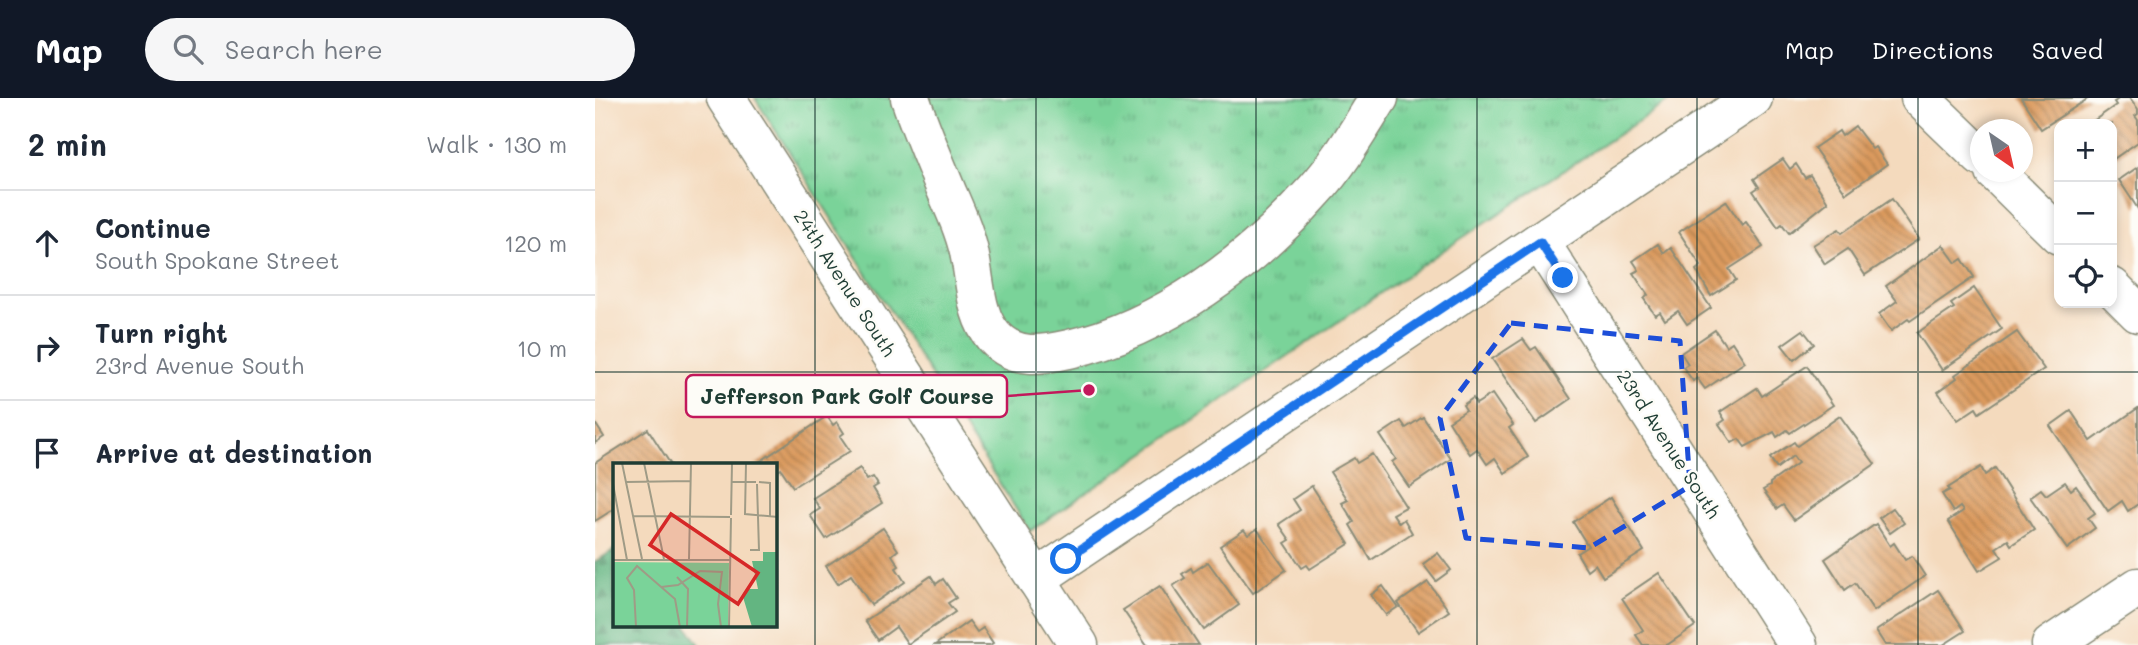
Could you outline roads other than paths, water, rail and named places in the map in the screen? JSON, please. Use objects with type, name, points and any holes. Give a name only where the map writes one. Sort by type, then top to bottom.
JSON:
[{"type":"street","name":"24th Avenue South","points":[[726,98],[1079,645]]},
{"type":"street","points":[[910,98],[964,233],[978,304],[985,324],[994,337],[1007,347],[1038,355],[1127,332],[1179,305],[1228,269],[1274,231],[1316,189],[1355,136],[1378,98]]},
{"type":"street","points":[[1035,579],[1753,98]]},
{"type":"street","points":[[1920,98],[1970,148]]},
{"type":"street","points":[[2005,182],[2054,230]]},
{"type":"street","name":"23rd Avenue South","points":[[1540,242],[1798,645]]},
{"type":"street","points":[[2117,292],[2138,313]]},
{"type":"street","points":[[2051,645],[2138,587]]},
{"type":"place","name":"Jefferson Park Golf Course","points":[[1089,390]]}]
